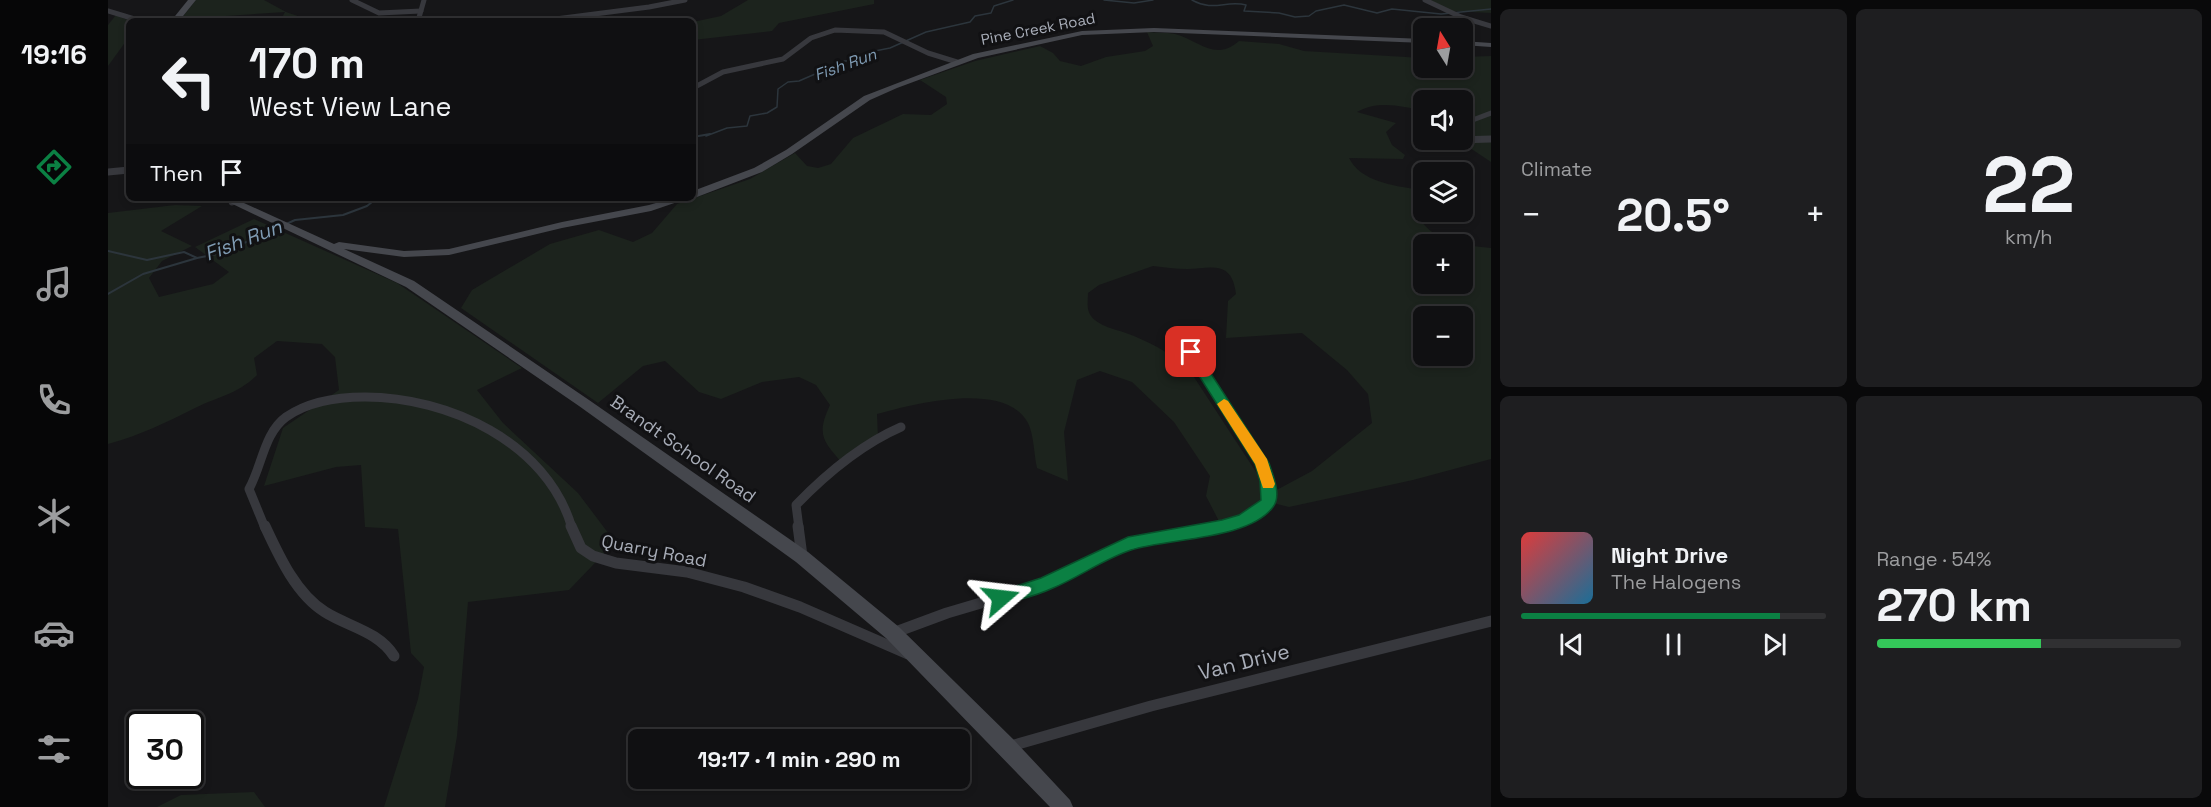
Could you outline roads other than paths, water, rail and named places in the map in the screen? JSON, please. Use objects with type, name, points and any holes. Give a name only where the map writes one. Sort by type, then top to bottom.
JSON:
[{"type":"street","points":[[177,18],[192,0]]},
{"type":"street","points":[[352,0],[379,13],[421,11]]},
{"type":"street","points":[[419,18],[423,0]]},
{"type":"street","points":[[558,18],[652,7],[685,0]]},
{"type":"street","points":[[1425,0],[1461,17],[1491,26]]},
{"type":"street","points":[[108,11],[131,18]]},
{"type":"street","name":"Pine Creek Road","points":[[696,194],[758,170],[867,98],[957,62],[1082,33],[1154,30],[1413,41]]},
{"type":"street","points":[[696,86],[723,72],[783,59],[811,38],[828,31],[884,32],[928,53],[957,62]]},
{"type":"street","points":[[1473,44],[1491,45]]},
{"type":"street","points":[[928,53],[945,66]]},
{"type":"street","points":[[1473,120],[1491,113]]},
{"type":"street","points":[[1473,140],[1491,139]]},
{"type":"street","points":[[108,172],[126,170]]},
{"type":"street","name":"Brandt School Road","points":[[238,201],[410,284],[584,402],[802,557],[893,633],[1064,807]]},
{"type":"street","points":[[319,242],[404,254],[449,252],[674,201]]},
{"type":"street","points":[[893,633],[947,613],[1045,584],[1128,544],[1243,520],[1261,510],[1269,502],[1268,481],[1262,463],[1182,338]]},
{"type":"street","name":"Quarry Road","points":[[394,656],[391,649],[378,638],[318,608],[300,588],[257,512],[249,489],[256,477],[265,448],[277,426],[292,414],[333,397],[366,397],[449,411],[489,430],[528,459],[543,475],[565,507],[579,547],[593,556],[610,562],[686,572],[766,593],[918,659]]},
{"type":"street","points":[[802,557],[796,505],[886,432],[901,427]]},
{"type":"street","name":"Van Drive","points":[[1007,747],[1151,706],[1491,621]]},
{"type":"waterway","name":"Fish Run","points":[[706,136],[727,128],[747,126],[750,116],[767,113],[777,107],[778,89],[788,82],[799,81],[845,61],[861,60],[875,51],[890,48],[926,32],[970,22],[975,16],[991,13],[994,6],[1013,0]]},
{"type":"waterway","points":[[1104,0],[1134,3],[1153,0]]},
{"type":"waterway","points":[[1192,0],[1213,6],[1246,5],[1244,11],[1279,13],[1295,17],[1309,16],[1316,11],[1344,5],[1377,13],[1392,9],[1441,14],[1491,9]]},
{"type":"waterway","name":"Fish Run","points":[[696,136],[710,134]]},
{"type":"waterway","name":"Fish Run","points":[[197,258],[222,253],[295,220],[343,215],[367,206],[373,201]]},
{"type":"waterway","name":"Fish Run","points":[[108,251],[147,260],[184,252],[197,258]]},
{"type":"waterway","points":[[108,294],[143,274],[197,258]]}]
